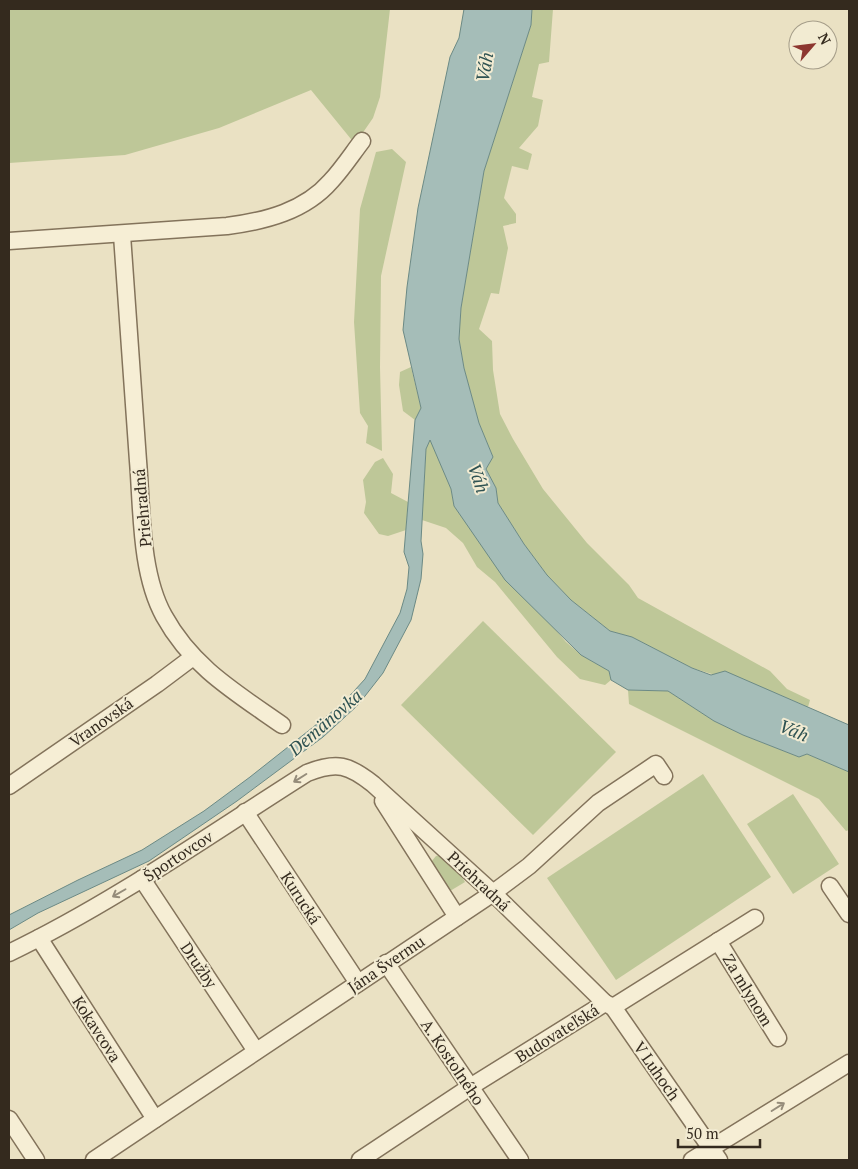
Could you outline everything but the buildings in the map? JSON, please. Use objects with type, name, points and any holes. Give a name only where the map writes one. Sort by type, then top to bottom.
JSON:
[{"type":"street","points":[[9,241],[241,224],[281,214],[303,204],[332,181],[362,141]]},
{"type":"street","name":"Priehradná","points":[[122,234],[147,560],[153,588],[163,614],[184,648],[223,684],[282,725]]},
{"type":"street","name":"Vranovská","points":[[9,786],[193,657]]},
{"type":"street","name":"Jána Švermu","points":[[94,1160],[493,893],[529,866],[598,802],[656,764],[664,776]]},
{"type":"street","name":"Športovcov","points":[[9,953],[142,880],[307,773],[327,767],[347,767]]},
{"type":"street","name":"Priehradná","points":[[347,767],[373,784],[493,893],[609,1005]]},
{"type":"street","points":[[373,784],[457,917]]},
{"type":"street","name":"Kurucká","points":[[246,812],[358,984]]},
{"type":"street","name":"Družby","points":[[142,880],[256,1051]]},
{"type":"street","points":[[830,886],[849,914]]},
{"type":"street","name":"Budovateľská","points":[[360,1160],[470,1087],[755,918]]},
{"type":"street","name":"Kokavcova","points":[[39,938],[155,1119]]},
{"type":"street","name":"Za mlynom","points":[[718,941],[778,1038]]},
{"type":"street","name":"A. Kostolného","points":[[386,963],[520,1160]]},
{"type":"street","name":"V Luhoch","points":[[609,1005],[715,1154]]},
{"type":"street","points":[[692,1160],[715,1154],[849,1063]]},
{"type":"street","points":[[9,1119],[36,1160]]},
{"type":"green space","points":[[9,9],[390,9],[380,97],[373,118],[355,144],[311,90],[219,128],[125,155],[9,163]]},
{"type":"green space","points":[[532,9],[553,9],[549,62],[539,64],[532,97],[543,100],[538,126],[519,148],[532,154],[528,170],[512,166],[504,198],[516,214],[516,223],[503,226],[508,248],[499,294],[491,293],[479,329],[492,341],[493,370],[500,414],[543,489],[587,543],[629,585],[638,598],[770,671],[787,689],[810,700],[808,707],[778,694],[692,668],[632,637],[610,631],[571,600],[547,575],[524,544],[498,503],[496,488],[486,469],[493,457],[479,423],[464,368],[459,339],[461,308],[484,171],[531,25]]},
{"type":"green space","points":[[392,149],[406,162],[381,276],[380,367],[382,451],[366,443],[368,426],[360,413],[354,322],[360,209],[376,152]]},
{"type":"green space","points":[[411,367],[421,408],[415,420],[403,411],[399,385],[400,372]]},
{"type":"green space","points":[[430,439],[451,489],[454,506],[470,528],[566,642],[581,655],[609,671],[611,680],[605,685],[580,679],[557,657],[495,582],[477,567],[463,543],[446,528],[422,520],[426,449]]},
{"type":"green space","points":[[383,458],[393,474],[391,493],[408,502],[406,530],[388,536],[379,534],[364,513],[366,502],[363,480],[375,462]]},
{"type":"green space","points":[[483,621],[616,752],[533,835],[401,705]]},
{"type":"green space","points":[[628,690],[668,691],[714,721],[743,735],[799,757],[807,754],[849,772],[849,830],[846,831],[819,799],[629,704]]},
{"type":"green space","points":[[703,774],[771,877],[616,980],[547,878]]},
{"type":"green space","points":[[793,794],[839,864],[793,894],[747,824]]},
{"type":"green space","points":[[440,855],[454,864],[465,882],[450,891],[431,862],[436,856]]},
{"type":"water","points":[[464,9],[532,9],[531,25],[484,171],[461,308],[459,339],[464,368],[479,423],[493,457],[486,469],[496,488],[498,503],[524,544],[547,575],[571,600],[610,631],[632,637],[692,668],[711,675],[725,671],[849,725],[849,772],[807,754],[799,757],[743,735],[714,721],[668,691],[628,690],[611,680],[609,671],[581,655],[505,580],[454,506],[451,489],[430,440],[426,449],[421,579],[411,620],[383,673],[358,705],[323,737],[237,801],[149,861],[38,913],[9,930],[9,915],[142,850],[204,811],[312,728],[344,702],[365,679],[400,613],[407,589],[409,567],[404,552],[415,420],[421,408],[403,330],[407,287],[418,208],[450,57],[459,38]]},
{"type":"water label","name":"Váh","points":[[484,67]]},
{"type":"water label","name":"Váh","points":[[479,478]]},
{"type":"water label","name":"Demänovka","points":[[325,722]]},
{"type":"water label","name":"Váh","points":[[794,730]]}]
